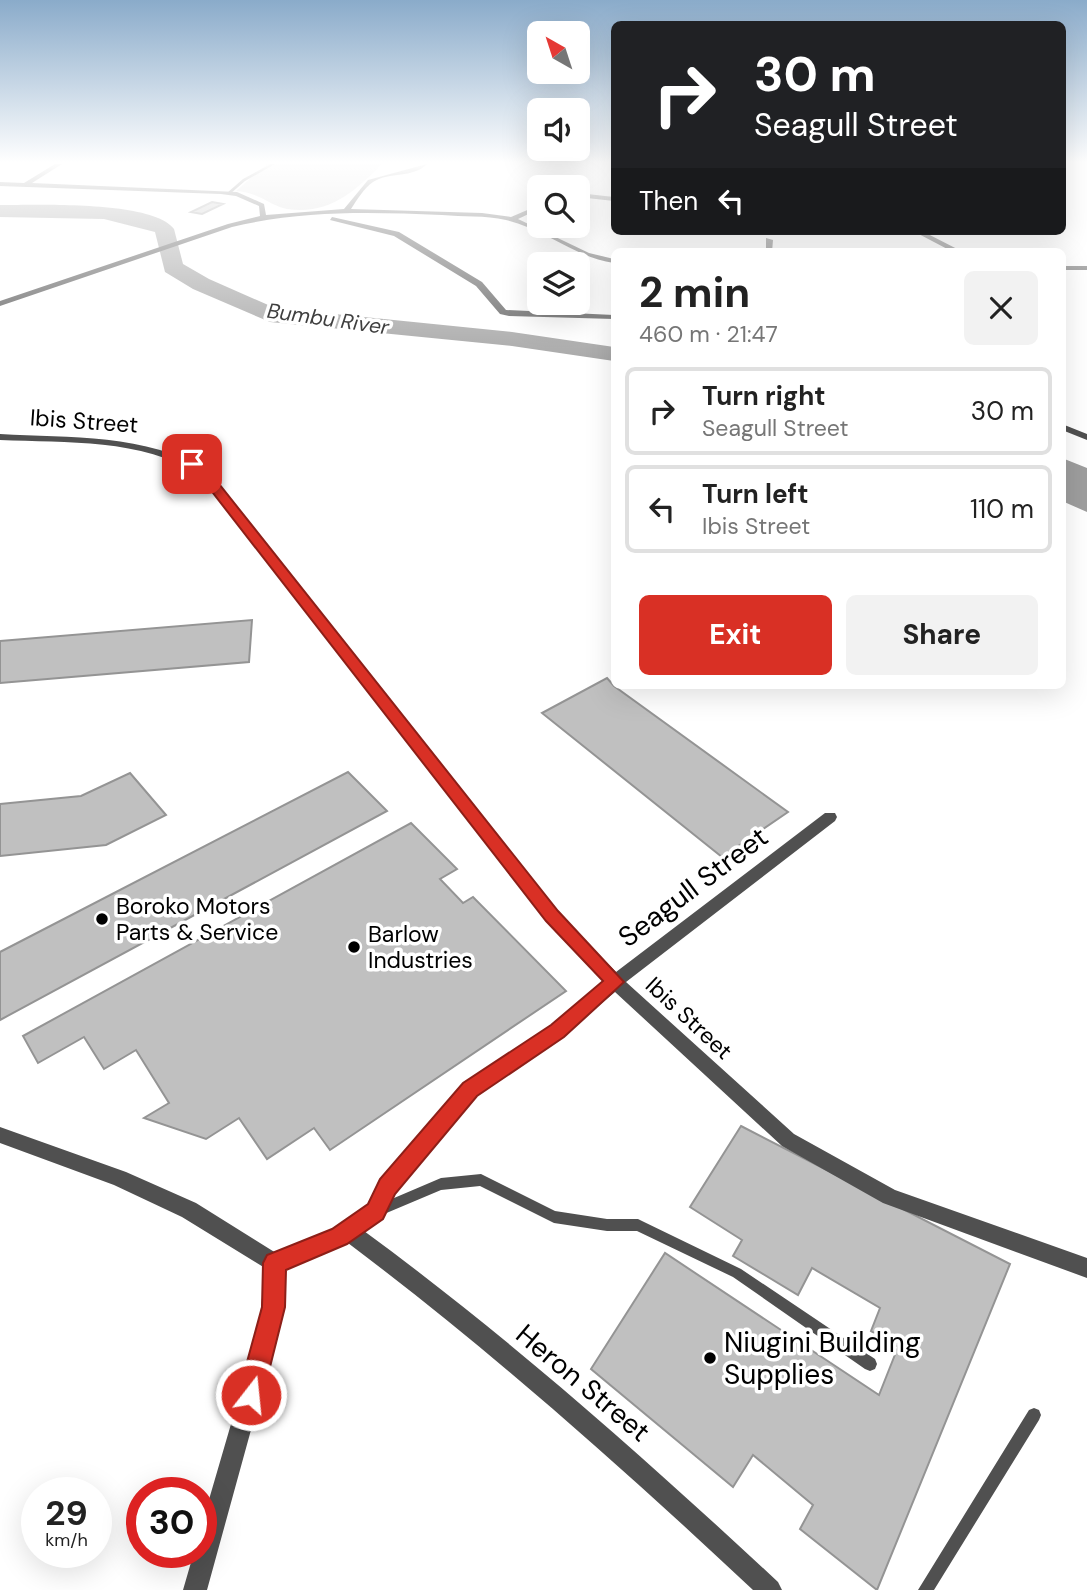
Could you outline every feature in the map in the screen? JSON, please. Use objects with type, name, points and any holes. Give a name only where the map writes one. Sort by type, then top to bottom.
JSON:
[{"type":"street","points":[[0,304],[195,238]]},
{"type":"street","points":[[403,238],[479,284],[503,312],[611,317]]},
{"type":"street","points":[[550,238],[583,255],[611,260]]},
{"type":"street","points":[[931,238],[951,248]]},
{"type":"street","points":[[769,240],[770,248]]},
{"type":"street","points":[[1066,268],[1087,268]]},
{"type":"street","points":[[1066,429],[1087,437]]},
{"type":"street","name":"Ibis Street","points":[[0,437],[159,450],[184,459],[204,473],[552,916],[615,982],[788,1140],[890,1197],[1087,1268]]},
{"type":"street","name":"Seagull Street","points":[[275,1263],[349,1232],[376,1211],[387,1186],[470,1089],[557,1031],[615,982],[830,817]]},
{"type":"street","points":[[0,1135],[119,1178],[177,1204],[275,1263],[270,1328],[195,1590]]},
{"type":"street","name":"Heron Street","points":[[349,1232],[438,1298],[663,1490],[770,1590]]},
{"type":"lane","points":[[376,1211],[441,1184],[481,1180],[554,1217],[607,1225],[638,1225],[737,1273],[870,1364]]},
{"type":"lane","points":[[925,1590],[1034,1415]]},
{"type":"shaded area","points":[[1066,460],[1087,468],[1087,512],[1066,503]]},
{"type":"building","points":[[252,620],[249,662],[0,683],[0,641]]},
{"type":"building","points":[[607,678],[611,683],[611,689],[618,689],[788,812],[722,857],[542,713]]},
{"type":"building","points":[[348,772],[387,811],[0,1020],[0,952]]},
{"type":"building","points":[[130,773],[166,815],[106,845],[0,856],[0,804],[81,796]]},
{"type":"building","name":"Barlow Industries","points":[[411,823],[457,869],[440,879],[463,903],[473,897],[566,991],[330,1150],[314,1128],[267,1159],[239,1118],[206,1139],[144,1118],[169,1103],[136,1050],[104,1069],[84,1037],[38,1063],[23,1036]]},
{"type":"building","name":"Niugini Building Supplies","points":[[741,1126],[1010,1264],[877,1590],[800,1529],[813,1505],[753,1455],[733,1487],[591,1369],[665,1253],[879,1395],[898,1347],[871,1331],[880,1308],[812,1268],[798,1295],[733,1256],[742,1240],[690,1207]]},
{"type":"waterway","name":"Bumbu River","points":[[166,238],[173,267],[201,284],[270,315],[512,339],[611,354]]},
{"type":"place","name":"Boroko Motors Parts & Service","points":[[102,919]]},
{"type":"place","name":"Barlow Industries","points":[[354,947]]},
{"type":"place","name":"Niugini Building Supplies","points":[[710,1358]]},
{"type":"route","points":[[192,464],[204,473],[552,916],[615,982],[557,1031],[470,1089],[387,1186],[376,1211],[340,1237],[275,1263],[274,1307],[251,1395]]}]
